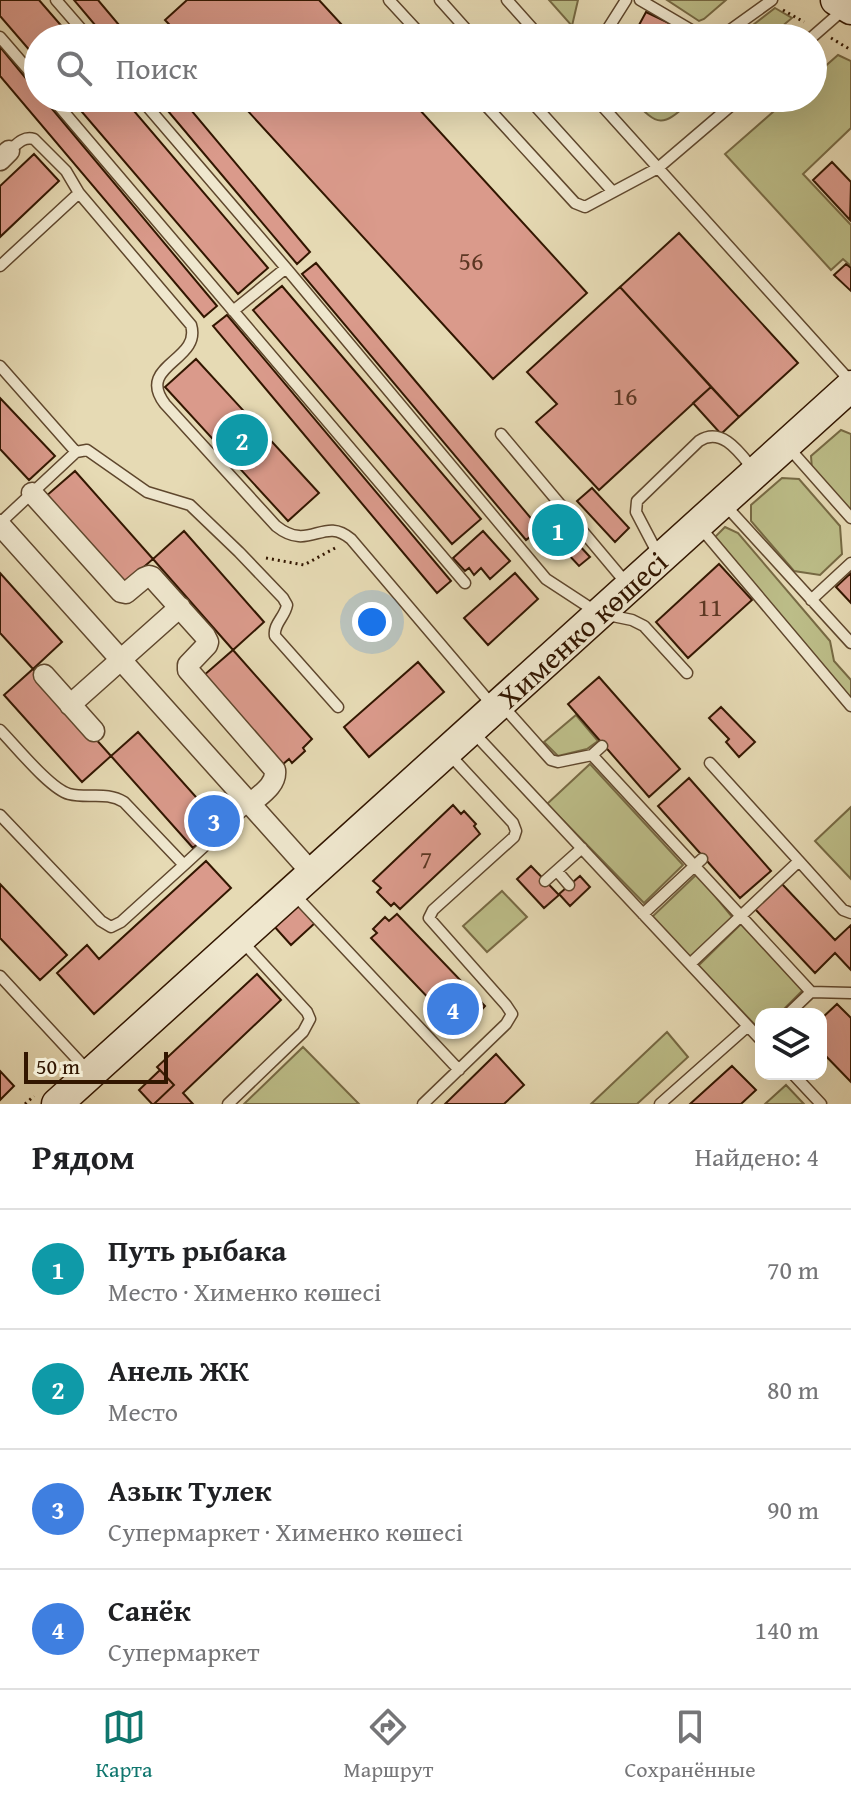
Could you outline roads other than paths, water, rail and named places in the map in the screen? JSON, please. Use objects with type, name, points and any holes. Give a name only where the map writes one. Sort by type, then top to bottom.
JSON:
[{"type":"main road","name":"Хименко көшесі","points":[[66,1101],[91,1074],[851,384]]},
{"type":"street","points":[[32,493],[121,592],[126,593],[149,576],[155,579],[205,636],[208,642],[188,665],[188,670],[275,770],[274,781],[250,804]]},
{"type":"street","points":[[0,524],[250,804],[302,882]]},
{"type":"street","points":[[70,705],[180,607]]},
{"type":"street","points":[[44,675],[94,731]]},
{"type":"lane","points":[[56,0],[77,24]]},
{"type":"lane","points":[[389,0],[411,24]]},
{"type":"lane","points":[[440,0],[461,24]]},
{"type":"lane","points":[[507,0],[528,24]]},
{"type":"lane","points":[[611,24],[626,0]]},
{"type":"lane","points":[[640,0],[681,24]]},
{"type":"lane","points":[[739,24],[772,0]]},
{"type":"lane","points":[[825,24],[845,5]]},
{"type":"lane","points":[[0,37],[24,65]]},
{"type":"lane","points":[[64,112],[465,583]]},
{"type":"lane","points":[[152,112],[546,579],[598,613],[632,620],[644,626],[687,673]]},
{"type":"lane","points":[[492,112],[579,206],[585,207],[658,168],[724,112]]},
{"type":"lane","points":[[541,112],[613,192]]},
{"type":"lane","points":[[608,112],[851,384]]},
{"type":"lane","points":[[5,155],[23,139],[34,139],[66,171],[79,193],[191,325],[190,344],[158,378],[157,393],[276,526],[295,537],[333,529],[344,533],[497,705],[551,760],[558,762],[592,755],[602,746]]},
{"type":"lane","points":[[0,266],[79,193]]},
{"type":"lane","points":[[233,311],[286,268]]},
{"type":"lane","points":[[0,366],[76,452]]},
{"type":"lane","points":[[501,434],[629,586]]},
{"type":"lane","points":[[660,557],[636,512],[637,501],[699,441],[709,436],[724,439],[755,471]]},
{"type":"lane","points":[[785,444],[851,518]]},
{"type":"lane","points":[[0,524],[76,452],[87,450],[147,492],[190,505],[283,598],[287,605],[275,626],[275,636],[338,707]]},
{"type":"lane","points":[[722,501],[851,643]]},
{"type":"lane","points":[[697,524],[851,706]]},
{"type":"lane","points":[[811,600],[851,563]]},
{"type":"lane","points":[[471,729],[755,1034]]},
{"type":"lane","points":[[0,730],[50,782],[65,793],[104,794],[124,802],[184,865]]},
{"type":"lane","points":[[423,1104],[506,1024],[512,1014],[432,924],[429,915],[514,837],[516,831],[513,823],[446,751]]},
{"type":"lane","points":[[592,755],[698,862],[811,992]]},
{"type":"lane","points":[[710,763],[843,910],[851,913]]},
{"type":"lane","points":[[0,815],[101,921],[111,927],[121,922],[250,804]]},
{"type":"lane","points":[[545,881],[582,848]]},
{"type":"lane","points":[[690,964],[799,861]]},
{"type":"lane","points":[[643,914],[698,862]]},
{"type":"lane","points":[[557,871],[569,885]]},
{"type":"lane","points":[[302,882],[459,1070]]},
{"type":"lane","points":[[228,1104],[303,1032],[310,1019],[240,939]]},
{"type":"lane","points":[[0,976],[91,1074]]},
{"type":"lane","points":[[794,1008],[811,992],[851,993]]},
{"type":"lane","points":[[660,1104],[748,1026]]},
{"type":"lane","points":[[799,1080],[821,1104]]},
{"type":"place","name":"Анель ЖК","points":[[242,440]]},
{"type":"place","name":"Путь рыбака","points":[[558,530]]},
{"type":"place","name":"Азык Тулек","points":[[214,821]]},
{"type":"place","name":"Санёк","points":[[453,1009]]}]
